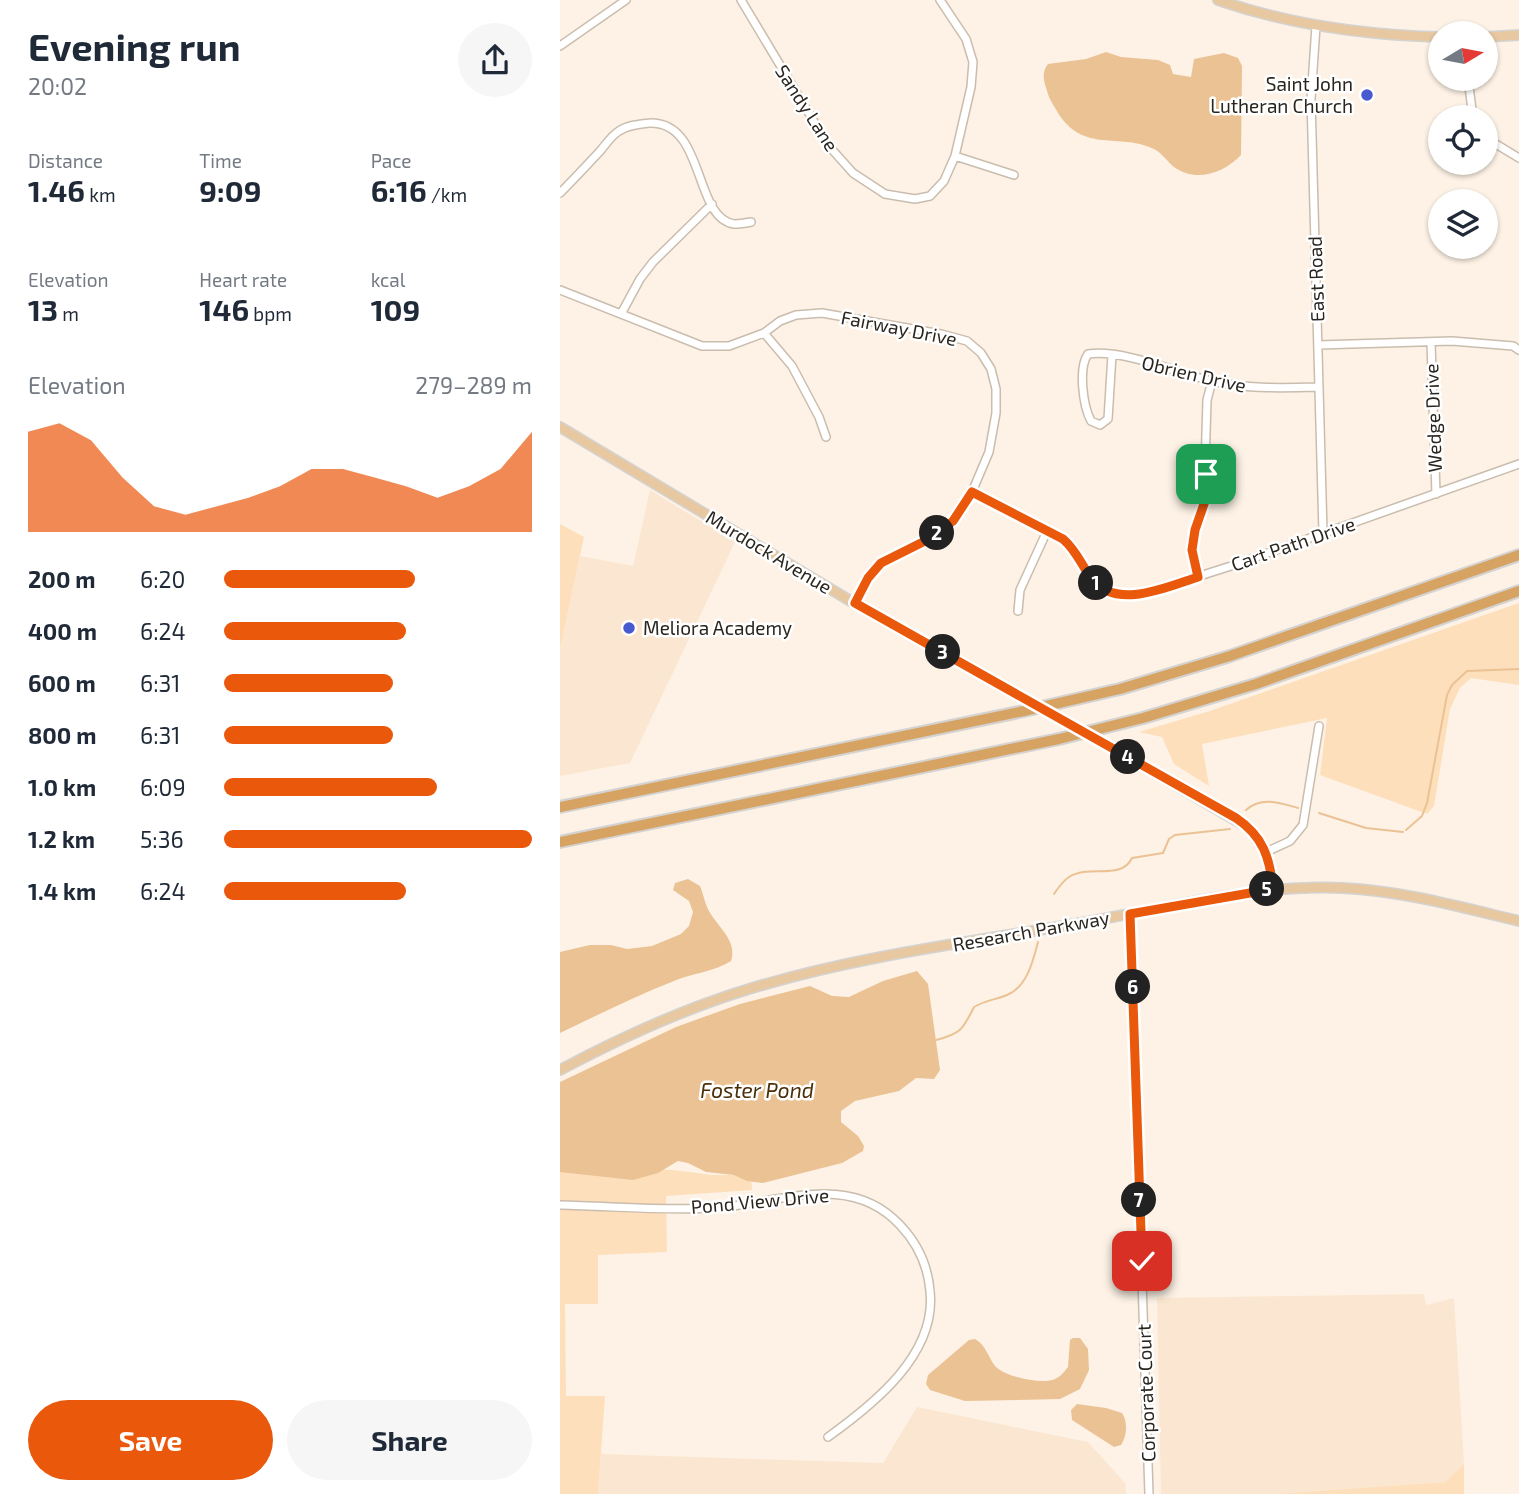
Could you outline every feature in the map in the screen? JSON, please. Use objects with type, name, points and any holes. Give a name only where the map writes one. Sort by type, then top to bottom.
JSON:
[{"type":"highway","points":[[560,807],[1120,689],[1245,652],[1519,555]]},
{"type":"highway","points":[[560,842],[1111,726],[1237,690],[1519,591]]},
{"type":"main road","points":[[1219,0],[1316,26],[1428,36]]},
{"type":"main road","points":[[1498,36],[1519,34]]},
{"type":"main road","name":"Murdock Avenue","points":[[560,427],[855,603],[1241,822],[1256,834],[1266,852],[1273,889]]},
{"type":"main road","name":"Research Parkway","points":[[560,1070],[610,1044],[675,1016],[795,976],[889,956],[1273,889],[1343,888],[1398,893],[1519,921]]},
{"type":"street","points":[[560,46],[626,0]]},
{"type":"street","name":"Sandy Lane","points":[[741,0],[828,145],[853,173],[884,194],[915,199],[930,196],[944,181],[955,156],[971,87],[973,62],[966,39],[940,0]]},
{"type":"street","name":"East Road","points":[[1316,26],[1311,99],[1323,533]]},
{"type":"street","points":[[560,193],[619,131],[638,124],[656,123],[673,129],[685,142],[712,204],[725,220],[735,224],[751,222]]},
{"type":"street","points":[[1498,145],[1519,158]]},
{"type":"street","points":[[955,156],[1014,176]]},
{"type":"street","points":[[621,314],[640,279],[653,262],[712,204]]},
{"type":"street","name":"Fairway Drive","points":[[560,290],[702,346],[729,346],[764,333],[780,321],[796,315],[822,313],[941,334],[967,341],[981,353],[991,369],[996,389],[996,413],[989,452],[972,492],[953,521],[929,539],[881,563],[868,578],[855,603]]},
{"type":"street","points":[[764,333],[792,366],[826,436]]},
{"type":"street","points":[[1318,345],[1452,341],[1513,346],[1519,349]]},
{"type":"street","name":"Wedge Drive","points":[[1431,342],[1436,494]]},
{"type":"street","name":"Obrien Drive","points":[[1112,355],[1110,408],[1108,419],[1100,425],[1091,421],[1085,411],[1083,362],[1088,354],[1112,355],[1175,369],[1212,382],[1263,389],[1319,387]]},
{"type":"street","points":[[1198,577],[1192,550],[1195,530],[1205,501],[1206,400],[1212,382]]},
{"type":"street","name":"Cart Path Drive","points":[[972,492],[1063,539],[1074,548],[1092,579],[1103,590],[1120,594],[1146,593],[1519,464]]},
{"type":"street","points":[[1018,611],[1020,590],[1047,531]]},
{"type":"street","points":[[1266,852],[1290,841],[1303,825],[1319,726]]},
{"type":"street","name":"Corporate Court","points":[[1130,914],[1149,1494]]},
{"type":"street","name":"Pond View Drive","points":[[560,1205],[712,1208],[818,1193],[837,1193],[872,1203],[894,1219],[908,1234],[927,1269],[931,1301],[929,1319],[923,1338],[906,1366],[877,1397],[828,1437]]},
{"type":"shaded area","name":"Meliora Academy","points":[[650,490],[735,542],[630,763],[560,776],[560,649],[580,556],[633,566]]},
{"type":"shaded area","points":[[560,524],[584,537],[560,649]]},
{"type":"shaded area","points":[[1519,603],[1519,685],[1471,678],[1460,688],[1450,709],[1434,806],[1427,814],[1320,775],[1327,718],[1202,744],[1209,786],[1174,764],[1162,737],[1139,732],[1210,711]]},
{"type":"shaded area","points":[[560,1165],[751,1175],[752,1190],[666,1196],[667,1252],[598,1255],[598,1304],[565,1304],[566,1396],[605,1396],[598,1494],[560,1494]]},
{"type":"shaded area","points":[[1424,1294],[1426,1305],[1454,1298],[1464,1464],[1445,1482],[1274,1494],[1161,1494],[1157,1298]]},
{"type":"shaded area","points":[[917,1407],[1088,1442],[1125,1483],[1126,1494],[598,1494],[601,1454],[883,1463]]},
{"type":"shaded area","points":[[1464,1464],[1464,1494],[1274,1494],[1445,1482]]},
{"type":"water","points":[[1106,52],[1121,57],[1158,60],[1170,65],[1173,74],[1191,77],[1194,59],[1224,53],[1238,58],[1242,66],[1241,155],[1218,171],[1191,174],[1174,167],[1154,149],[1141,144],[1091,138],[1068,126],[1049,97],[1044,79],[1048,64],[1086,59]]},
{"type":"water","points":[[688,879],[700,886],[707,907],[729,940],[731,961],[659,987],[560,1033],[560,952],[590,945],[611,945],[627,949],[652,946],[681,934],[689,926],[693,912],[689,901],[673,890],[675,883]]},
{"type":"water","name":"Foster Pond","points":[[917,971],[928,984],[940,1070],[934,1079],[916,1078],[899,1091],[855,1101],[841,1111],[841,1122],[858,1136],[864,1146],[863,1151],[842,1163],[763,1183],[747,1181],[734,1175],[706,1172],[678,1161],[658,1173],[633,1180],[560,1172],[560,1082],[676,1027],[740,1004],[810,986],[832,996],[849,997],[883,981]]},
{"type":"water","points":[[1080,1338],[1088,1349],[1089,1370],[1080,1389],[1060,1399],[965,1401],[930,1390],[926,1384],[928,1375],[969,1340],[975,1339],[995,1366],[1007,1374],[1049,1381],[1060,1376],[1068,1367],[1070,1340]]},
{"type":"water","points":[[1077,1404],[1122,1413],[1126,1429],[1121,1445],[1114,1447],[1072,1420],[1071,1410]]},
{"type":"waterway","points":[[1406,830],[1422,816],[1427,803],[1447,695],[1452,685],[1467,671],[1519,669]]},
{"type":"waterway","points":[[1246,810],[1265,802],[1298,808]]},
{"type":"waterway","points":[[1319,813],[1366,828],[1403,832]]},
{"type":"waterway","points":[[1054,894],[1067,879],[1077,873],[1113,871],[1127,865],[1132,858],[1163,853],[1169,839],[1175,835],[1230,829]]},
{"type":"waterway","points":[[936,1040],[960,1030],[974,1007],[1007,995],[1020,986],[1028,973],[1038,942]]},
{"type":"place","name":"Saint John Lutheran Church","points":[[1367,95]]},
{"type":"place","name":"Meliora Academy","points":[[629,628]]},
{"type":"route","points":[[1142,1261],[1130,914],[1273,889],[1265,848],[1253,832],[1236,818],[855,603],[868,578],[881,563],[929,539],[953,521],[972,492],[1063,539],[1074,548],[1092,579],[1103,590],[1120,594],[1146,593],[1198,577],[1192,550],[1195,530],[1205,501],[1206,474]]}]
